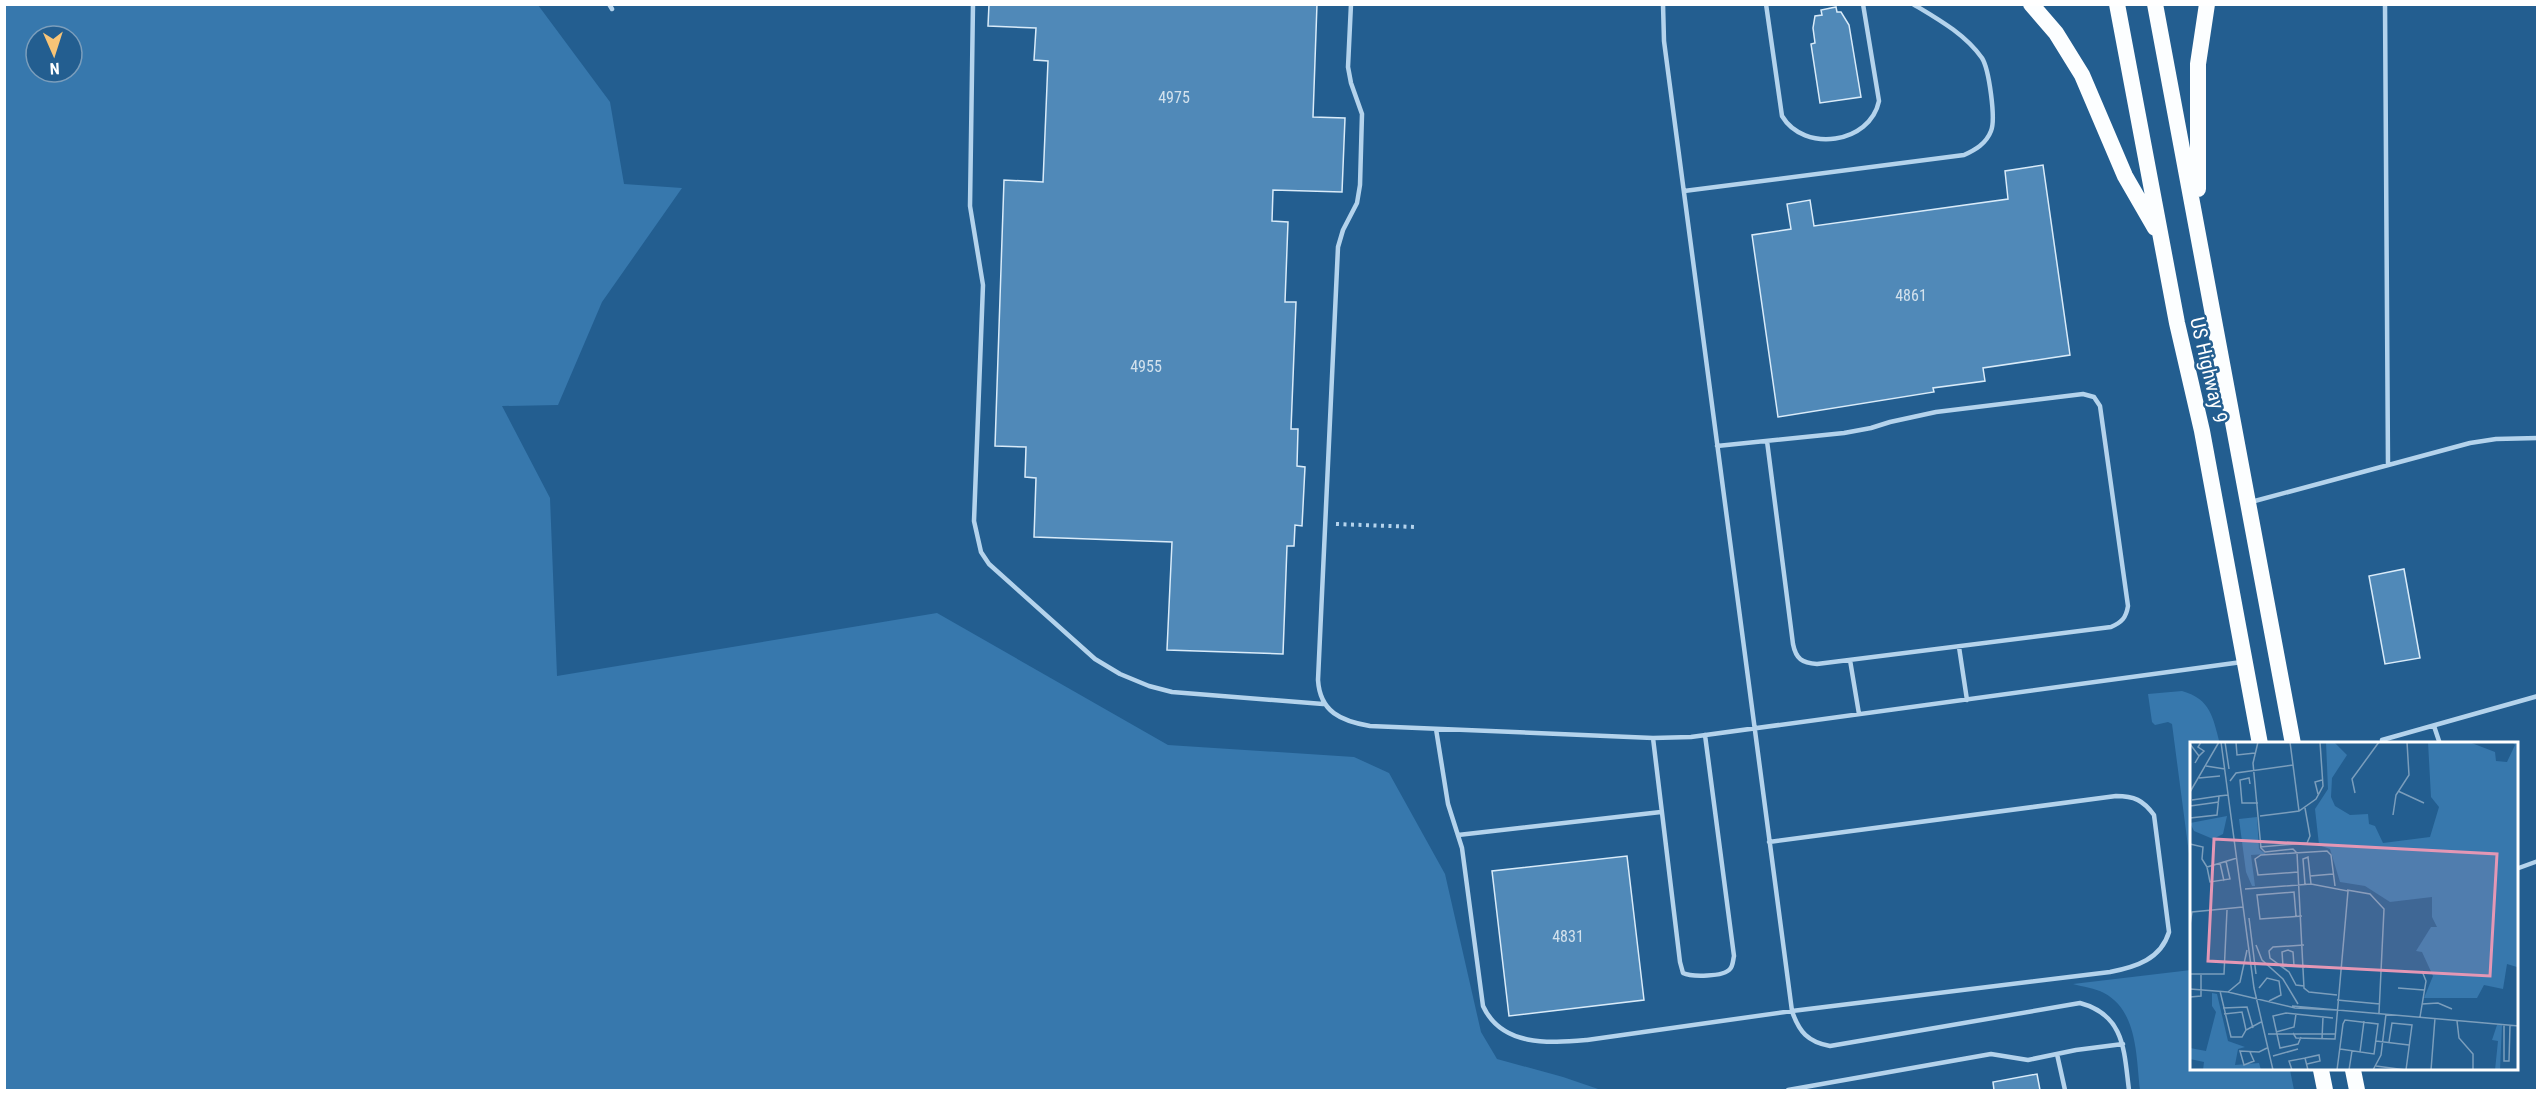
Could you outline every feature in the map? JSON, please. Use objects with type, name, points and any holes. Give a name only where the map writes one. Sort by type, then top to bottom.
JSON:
[{"type":"highway","points":[[2031,4],[2056,33],[2082,75],[2125,176],[2162,240]]},
{"type":"highway","name":"US Highway 9","points":[[2117,4],[2177,323],[2202,431],[2260,742]]},
{"type":"highway","name":"US Highway 9","points":[[2156,4],[2293,742]]},
{"type":"highway","points":[[2198,229],[2198,64],[2208,4]]},
{"type":"highway","points":[[2321,1071],[2325,1090]]},
{"type":"highway","points":[[2353,1071],[2357,1090]]},
{"type":"lane","points":[[973,4],[970,206],[983,285],[974,521],[981,552],[998,573],[1095,659],[1120,674],[1149,686],[1172,692],[1323,705]]},
{"type":"lane","points":[[1351,4],[1348,67],[1362,114],[1360,185],[1357,203],[1338,242],[1318,680],[1323,705],[1331,713],[1360,724],[1653,738],[1705,735],[2245,662]]},
{"type":"lane","points":[[1663,4],[1664,41],[1754,728],[1792,1011],[1797,1025],[1811,1041],[1830,1046],[2080,1003],[2104,1013],[2113,1023],[2123,1044],[2129,1090]]},
{"type":"lane","points":[[1766,4],[1782,116],[1787,126],[1815,139],[1829,139],[1860,131],[1871,122],[1877,111],[1879,101],[1863,4]]},
{"type":"lane","points":[[1684,191],[1964,155],[1977,150],[1991,132],[1993,121],[1986,67],[1960,35],[1912,4]]},
{"type":"lane","points":[[2385,4],[2388,464]]},
{"type":"lane","points":[[1717,446],[1871,428],[1936,412],[2083,394],[2094,398],[2100,406],[2128,606],[2126,616],[2121,623],[2111,627],[1817,664],[1800,661],[1795,656],[1767,441]]},
{"type":"lane","points":[[2250,503],[2470,443],[2496,439],[2538,438]]},
{"type":"lane","points":[[1959,646],[1967,700]]},
{"type":"lane","points":[[1850,660],[1859,714]]},
{"type":"lane","points":[[2382,742],[2382,740],[2538,696]]},
{"type":"lane","points":[[2434,726],[2439,742]]},
{"type":"lane","points":[[1436,729],[1448,804],[1462,848],[1483,1006],[1489,1018],[1510,1035],[1527,1040],[1552,1043],[2110,972],[2145,962],[2166,942],[2169,932],[2154,815],[2139,799],[2132,796],[2116,796],[1769,842]]},
{"type":"lane","points":[[1653,738],[1680,962],[1683,973],[1690,977],[1726,973],[1731,969],[1734,956],[1705,735]]},
{"type":"lane","points":[[1458,835],[1661,812]]},
{"type":"lane","points":[[2518,869],[2538,861]]},
{"type":"lane","points":[[1788,1090],[1991,1054],[2028,1060],[2123,1044]]},
{"type":"lane","points":[[2057,1054],[2065,1090]]},
{"type":"path","points":[[1325,520],[1337,525],[1416,527]]},
{"type":"shaded area","points":[[5,4],[538,5],[610,102],[624,184],[682,188],[602,302],[558,405],[502,406],[550,498],[557,676],[937,613],[1168,745],[1354,757],[1389,773],[1445,874],[1481,1032],[1497,1059],[1601,1090],[5,1090]]},
{"type":"shaded area","points":[[2182,691],[2199,699],[2205,704],[2213,718],[2219,742],[2190,742],[2190,861],[2172,724],[2168,722],[2155,725],[2152,722],[2148,694]]},
{"type":"shaded area","points":[[2190,970],[2190,1071],[2290,1071],[2294,1090],[2140,1090],[2133,1036],[2123,1011],[2104,993],[2073,984]]},
{"type":"building","points":[[989,4],[1317,4],[1313,117],[1345,118],[1342,192],[1273,190],[1272,221],[1288,222],[1285,302],[1296,302],[1291,429],[1298,429],[1297,466],[1305,467],[1302,526],[1295,525],[1294,546],[1287,546],[1283,654],[1167,650],[1172,542],[1034,537],[1036,478],[1025,477],[1026,447],[995,446],[1004,180],[1043,182],[1048,61],[1034,60],[1036,28],[988,26]]},
{"type":"building","points":[[1836,7],[1837,12],[1841,12],[1849,25],[1861,97],[1820,103],[1811,44],[1815,43],[1813,28],[1815,16],[1822,15],[1821,10]]},
{"type":"building","points":[[2043,165],[2070,355],[1983,368],[1985,381],[1933,388],[1934,392],[1778,417],[1752,235],[1791,229],[1787,204],[1810,200],[1814,226],[2008,199],[2005,171]]},
{"type":"building","points":[[2404,569],[2420,658],[2385,664],[2369,576]]},
{"type":"building","points":[[1627,856],[1644,1000],[1509,1016],[1492,871]]},
{"type":"building","points":[[2037,1074],[2040,1090],[1994,1090],[1993,1082]]}]
